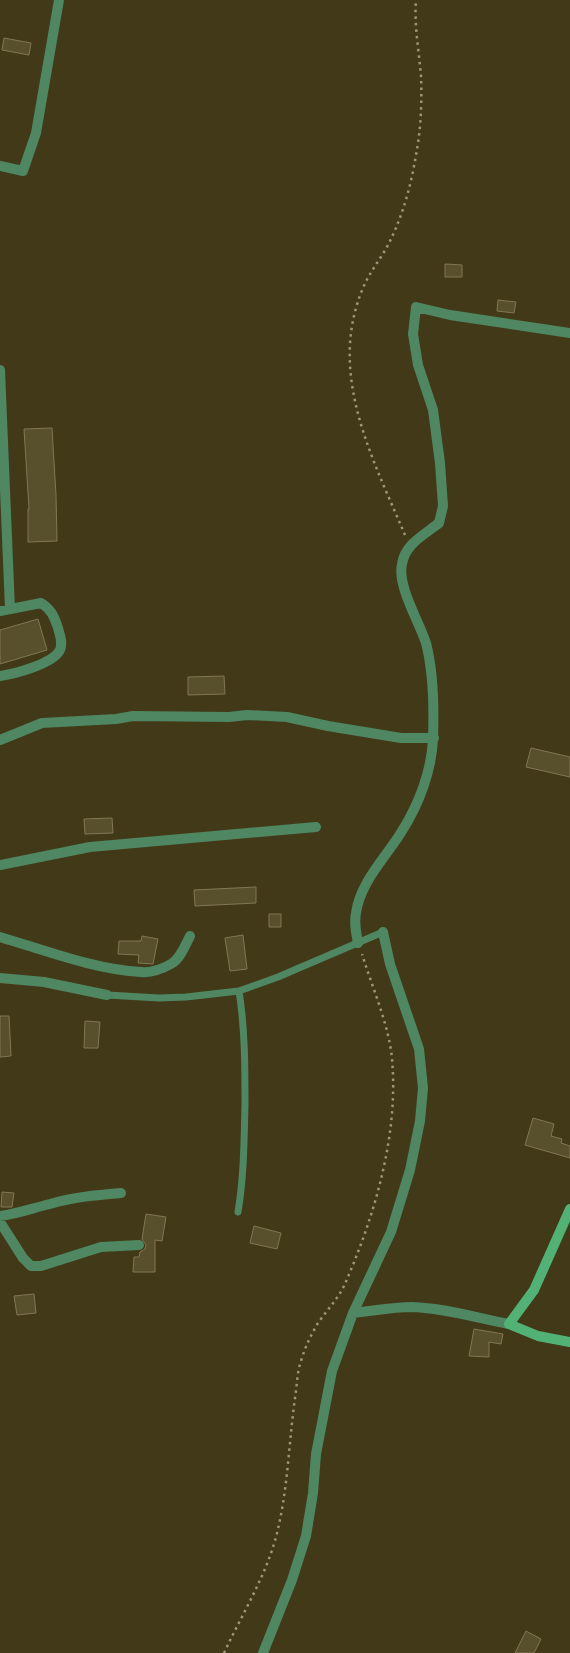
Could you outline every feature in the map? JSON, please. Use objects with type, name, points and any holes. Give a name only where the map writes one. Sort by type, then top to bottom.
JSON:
[{"type":"street","points":[[0,166],[23,171],[36,133],[59,0]]},
{"type":"street","points":[[358,943],[356,913],[360,897],[403,830],[416,805],[426,779],[434,738],[430,666],[426,644],[401,577],[401,565],[410,547],[439,524],[443,506],[433,410],[418,365],[413,334],[416,308],[570,333]]},
{"type":"street","points":[[0,370],[5,610],[41,602],[49,607],[61,638],[60,649],[54,658],[12,674],[0,676]]},
{"type":"street","points":[[0,740],[42,723],[116,719],[134,716],[229,717],[247,715],[287,717],[401,738],[434,738]]},
{"type":"street","points":[[0,865],[90,847],[316,827]]},
{"type":"street","points":[[263,1653],[295,1572],[306,1536],[313,1493],[316,1454],[327,1394],[340,1345],[391,1232],[410,1170],[420,1121],[423,1088],[419,1049],[390,964],[383,932]]},
{"type":"street","points":[[0,937],[82,961],[142,972],[152,972],[172,964],[184,949],[190,936]]},
{"type":"street","points":[[0,978],[44,982],[107,995]]},
{"type":"street","points":[[0,1216],[80,1197],[121,1193]]},
{"type":"street","points":[[509,1324],[534,1290],[570,1209]]},
{"type":"street","points":[[0,1222],[22,1258],[31,1266],[41,1266],[101,1247],[139,1245]]},
{"type":"street","points":[[353,1313],[400,1307],[427,1308],[509,1324],[538,1336],[570,1342]]},
{"type":"lane","points":[[107,995],[159,998],[238,991],[278,977],[383,932]]},
{"type":"lane","points":[[238,991],[244,1025],[245,1054],[243,1179],[238,1212]]},
{"type":"path","points":[[410,547],[358,419],[351,383],[350,349],[354,319],[363,287],[397,225],[416,155],[422,95],[416,27],[416,0]]},
{"type":"path","points":[[224,1653],[271,1554],[278,1529],[284,1499],[299,1372],[304,1349],[318,1323],[334,1303],[343,1286],[376,1200],[386,1152],[392,1105],[392,1058],[386,1030],[358,943]]},
{"type":"building","points":[[4,38],[31,43],[29,55],[2,50]]},
{"type":"building","points":[[445,264],[462,265],[462,277],[445,277]]},
{"type":"building","points":[[498,300],[516,302],[514,313],[497,311]]},
{"type":"building","points":[[52,428],[57,541],[28,542],[29,509],[24,429]]},
{"type":"building","points":[[38,619],[47,650],[0,664],[0,630]]},
{"type":"building","points":[[224,676],[225,694],[188,695],[188,677]]},
{"type":"building","points":[[531,748],[570,757],[570,777],[526,767]]},
{"type":"building","points":[[112,818],[113,833],[85,834],[84,819]]},
{"type":"building","points":[[256,887],[256,903],[195,906],[194,890]]},
{"type":"building","points":[[269,914],[281,914],[281,927],[269,927]]},
{"type":"building","points":[[243,935],[247,969],[230,971],[225,938]]},
{"type":"building","points":[[142,936],[158,939],[153,964],[138,963],[139,955],[118,954],[119,941],[141,941]]},
{"type":"building","points":[[0,1016],[9,1016],[11,1056],[0,1057]]},
{"type":"building","points":[[85,1021],[100,1022],[98,1048],[84,1048]]},
{"type":"building","points":[[533,1118],[554,1124],[551,1136],[562,1139],[561,1143],[570,1146],[570,1158],[525,1145]]},
{"type":"building","points":[[2,1192],[14,1193],[12,1207],[1,1207]]},
{"type":"building","points":[[146,1214],[166,1217],[162,1241],[155,1240],[155,1272],[133,1272],[134,1257],[139,1257],[140,1252],[145,1249],[146,1245],[142,1239]]},
{"type":"building","points":[[254,1226],[281,1233],[277,1249],[250,1243]]},
{"type":"building","points":[[34,1294],[36,1313],[17,1315],[14,1296]]},
{"type":"building","points":[[474,1329],[503,1334],[501,1344],[489,1342],[489,1357],[469,1356]]},
{"type":"building","points":[[526,1631],[541,1639],[534,1653],[515,1653]]}]
